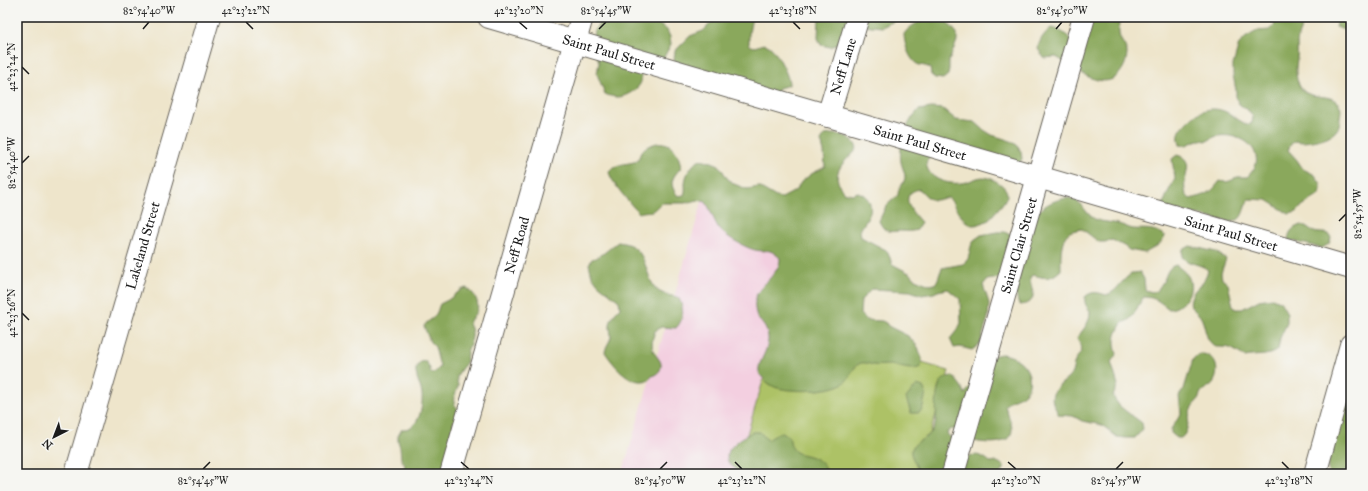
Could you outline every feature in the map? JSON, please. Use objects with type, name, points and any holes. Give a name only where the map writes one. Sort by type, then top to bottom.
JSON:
[{"type":"street","name":"Lakeland Street","points":[[76,474],[209,17]]},
{"type":"street","name":"Saint Paul Street","points":[[489,17],[1351,268]]},
{"type":"street","name":"Neff Road","points":[[451,474],[582,17]]},
{"type":"street","name":"Neff Lane","points":[[828,116],[858,17]]},
{"type":"street","name":"Saint Clair Street","points":[[953,474],[1084,17]]},
{"type":"street","points":[[1314,474],[1351,345]]},
{"type":"shaded area","points":[[703,199],[808,230],[782,321],[949,371],[919,474],[622,474]]},
{"type":"green space","points":[[609,17],[648,17],[667,30],[670,37],[671,44],[663,59],[636,69],[641,76],[640,84],[634,91],[621,97],[613,97],[605,94],[597,74],[599,62],[592,43],[592,37],[596,28],[603,20]]},
{"type":"green space","points":[[718,17],[752,17],[749,33],[749,44],[754,47],[763,44],[769,46],[779,58],[785,70],[789,85],[779,88],[772,101],[674,61],[675,51],[690,36],[703,31]]},
{"type":"green space","points":[[819,17],[902,17],[882,27],[862,25],[841,43],[830,47],[821,45],[818,38]]},
{"type":"green space","points":[[1090,17],[1119,17],[1119,36],[1125,46],[1127,55],[1126,61],[1119,74],[1112,79],[1104,81],[1096,80],[1056,57],[1044,58],[1038,49],[1042,37],[1051,28],[1060,31],[1072,40]]},
{"type":"green space","points":[[1277,17],[1304,17],[1297,42],[1296,76],[1298,82],[1305,92],[1311,95],[1334,100],[1341,108],[1339,125],[1332,135],[1304,142],[1295,141],[1291,144],[1288,150],[1303,169],[1315,175],[1321,184],[1321,190],[1318,196],[1302,206],[1297,212],[1289,214],[1267,200],[1249,199],[1241,217],[1230,222],[1162,207],[1175,179],[1172,159],[1177,155],[1184,158],[1187,162],[1185,187],[1186,193],[1190,199],[1207,194],[1220,181],[1227,182],[1237,177],[1247,177],[1253,170],[1256,165],[1254,150],[1250,145],[1241,139],[1229,136],[1218,136],[1207,141],[1197,140],[1189,144],[1180,145],[1179,133],[1191,118],[1201,112],[1212,109],[1224,111],[1248,125],[1252,123],[1253,117],[1250,112],[1239,104],[1236,98],[1233,65],[1239,44],[1245,38],[1257,31],[1270,30],[1274,26]]},
{"type":"green space","points":[[1335,17],[1351,17],[1351,32],[1336,27]]},
{"type":"green space","points":[[935,18],[945,20],[957,33],[957,41],[949,61],[948,75],[943,79],[935,78],[931,75],[930,68],[914,62],[906,46],[904,38],[904,34],[907,30],[914,25],[922,21]]},
{"type":"green space","points":[[931,108],[943,109],[956,120],[975,122],[992,135],[1011,141],[1018,146],[1022,159],[1017,166],[964,166],[931,157],[927,161],[926,165],[929,172],[937,179],[949,183],[960,183],[980,177],[986,177],[1005,188],[1007,193],[1006,199],[989,220],[974,225],[963,219],[949,198],[933,200],[919,189],[913,191],[909,195],[908,199],[910,208],[921,222],[917,230],[887,231],[883,228],[879,221],[886,206],[898,195],[899,189],[905,179],[900,156],[904,134],[911,120],[919,110]]},
{"type":"green space","points":[[832,134],[847,137],[853,141],[857,148],[840,168],[837,176],[843,192],[852,194],[858,192],[865,196],[870,203],[869,215],[860,231],[861,237],[886,250],[892,264],[911,274],[915,279],[930,285],[935,284],[942,268],[963,264],[968,259],[974,240],[981,235],[997,232],[1016,234],[1045,206],[1059,199],[1072,198],[1076,200],[1093,218],[1097,220],[1120,224],[1133,229],[1153,230],[1165,236],[1159,244],[1145,253],[1129,250],[1112,240],[1099,242],[1082,229],[1072,231],[1063,242],[1061,270],[1051,277],[1033,275],[1030,277],[1033,298],[1031,301],[1021,305],[1018,303],[1017,297],[1000,278],[987,280],[983,285],[989,303],[988,318],[980,344],[972,350],[960,347],[954,348],[950,339],[961,323],[960,299],[948,289],[922,295],[910,291],[872,289],[861,300],[860,314],[866,320],[882,321],[888,326],[908,336],[918,347],[922,359],[921,367],[909,369],[891,365],[861,363],[856,367],[844,383],[838,386],[821,390],[793,390],[776,387],[764,380],[759,371],[768,344],[768,336],[765,327],[757,318],[755,304],[756,296],[759,291],[777,270],[780,258],[770,251],[759,251],[746,247],[724,234],[718,227],[706,202],[698,200],[685,203],[661,203],[652,211],[639,213],[626,199],[613,180],[609,171],[617,166],[636,161],[645,148],[657,143],[663,143],[672,147],[680,162],[681,168],[675,174],[672,181],[673,188],[678,196],[684,195],[686,176],[698,160],[712,162],[719,165],[727,178],[734,184],[747,189],[759,187],[776,197],[782,198],[795,191],[802,181],[813,173],[825,167],[824,152],[821,141],[825,135]]},
{"type":"green space","points":[[1302,225],[1314,232],[1329,234],[1331,238],[1329,244],[1322,248],[1288,240],[1289,234],[1292,230]]},
{"type":"green space","points":[[618,242],[627,244],[638,251],[642,256],[655,288],[664,294],[678,297],[683,313],[681,321],[676,328],[661,327],[655,331],[652,340],[652,348],[661,364],[661,368],[658,373],[644,381],[637,381],[626,376],[616,367],[605,352],[611,338],[610,324],[620,307],[619,301],[598,284],[592,276],[589,264],[592,259],[603,254]]},
{"type":"green space","points":[[1190,246],[1216,252],[1226,259],[1221,273],[1222,279],[1228,284],[1235,309],[1242,309],[1259,300],[1272,298],[1280,301],[1287,313],[1287,323],[1280,338],[1278,350],[1265,355],[1245,357],[1230,348],[1216,346],[1209,341],[1200,316],[1190,304],[1193,294],[1205,279],[1208,270],[1202,266],[1185,260],[1182,257],[1183,250]]},
{"type":"green space","points":[[1176,265],[1188,276],[1190,281],[1191,287],[1184,302],[1174,308],[1169,309],[1155,299],[1144,297],[1133,316],[1122,323],[1115,338],[1117,354],[1111,362],[1118,385],[1113,396],[1122,408],[1142,423],[1143,429],[1135,438],[1117,437],[1102,425],[1082,421],[1073,416],[1059,415],[1052,397],[1054,391],[1071,374],[1074,364],[1082,350],[1077,338],[1086,326],[1090,316],[1090,311],[1085,303],[1085,297],[1092,293],[1106,295],[1111,293],[1129,275],[1140,272],[1144,279],[1145,290],[1152,292],[1157,291],[1168,271],[1171,267]]},
{"type":"green space","points":[[466,288],[475,297],[478,307],[469,324],[472,339],[467,352],[467,361],[457,378],[458,386],[454,402],[459,411],[457,418],[453,423],[456,434],[444,469],[436,470],[433,474],[401,474],[405,465],[401,459],[398,436],[402,429],[412,426],[416,422],[422,406],[422,394],[416,369],[420,362],[425,361],[429,366],[431,373],[434,373],[440,367],[435,347],[430,342],[424,326],[435,316],[440,304]]},
{"type":"green space","points":[[781,321],[949,371],[918,474],[735,474]]},
{"type":"green space","points":[[1001,354],[1008,355],[1020,361],[1029,377],[1029,383],[1025,393],[1010,401],[1005,406],[1012,428],[1011,434],[1007,439],[1002,441],[988,443],[969,440],[960,430],[951,429],[947,432],[948,435],[959,445],[964,459],[978,455],[984,457],[990,462],[998,462],[1004,467],[1000,474],[990,474],[981,471],[974,474],[918,474],[911,451],[915,444],[930,434],[933,430],[936,419],[938,388],[941,382],[946,378],[953,376],[965,394],[992,356]]},
{"type":"green space","points":[[1205,354],[1211,358],[1216,364],[1216,378],[1210,386],[1201,392],[1198,400],[1190,411],[1186,432],[1181,438],[1177,438],[1171,433],[1171,429],[1181,414],[1179,396],[1184,389],[1193,359],[1197,355]]},
{"type":"green space","points":[[917,385],[923,387],[926,393],[922,410],[918,413],[911,413],[906,398]]},
{"type":"green space","points":[[1351,396],[1351,469],[1344,471],[1341,474],[1330,474],[1328,471],[1328,462],[1337,426],[1347,400]]},
{"type":"green space","points":[[752,432],[760,432],[768,440],[780,432],[785,433],[789,438],[791,446],[796,452],[813,457],[819,461],[825,467],[827,474],[750,474],[733,467],[728,462],[728,452],[732,446]]}]
